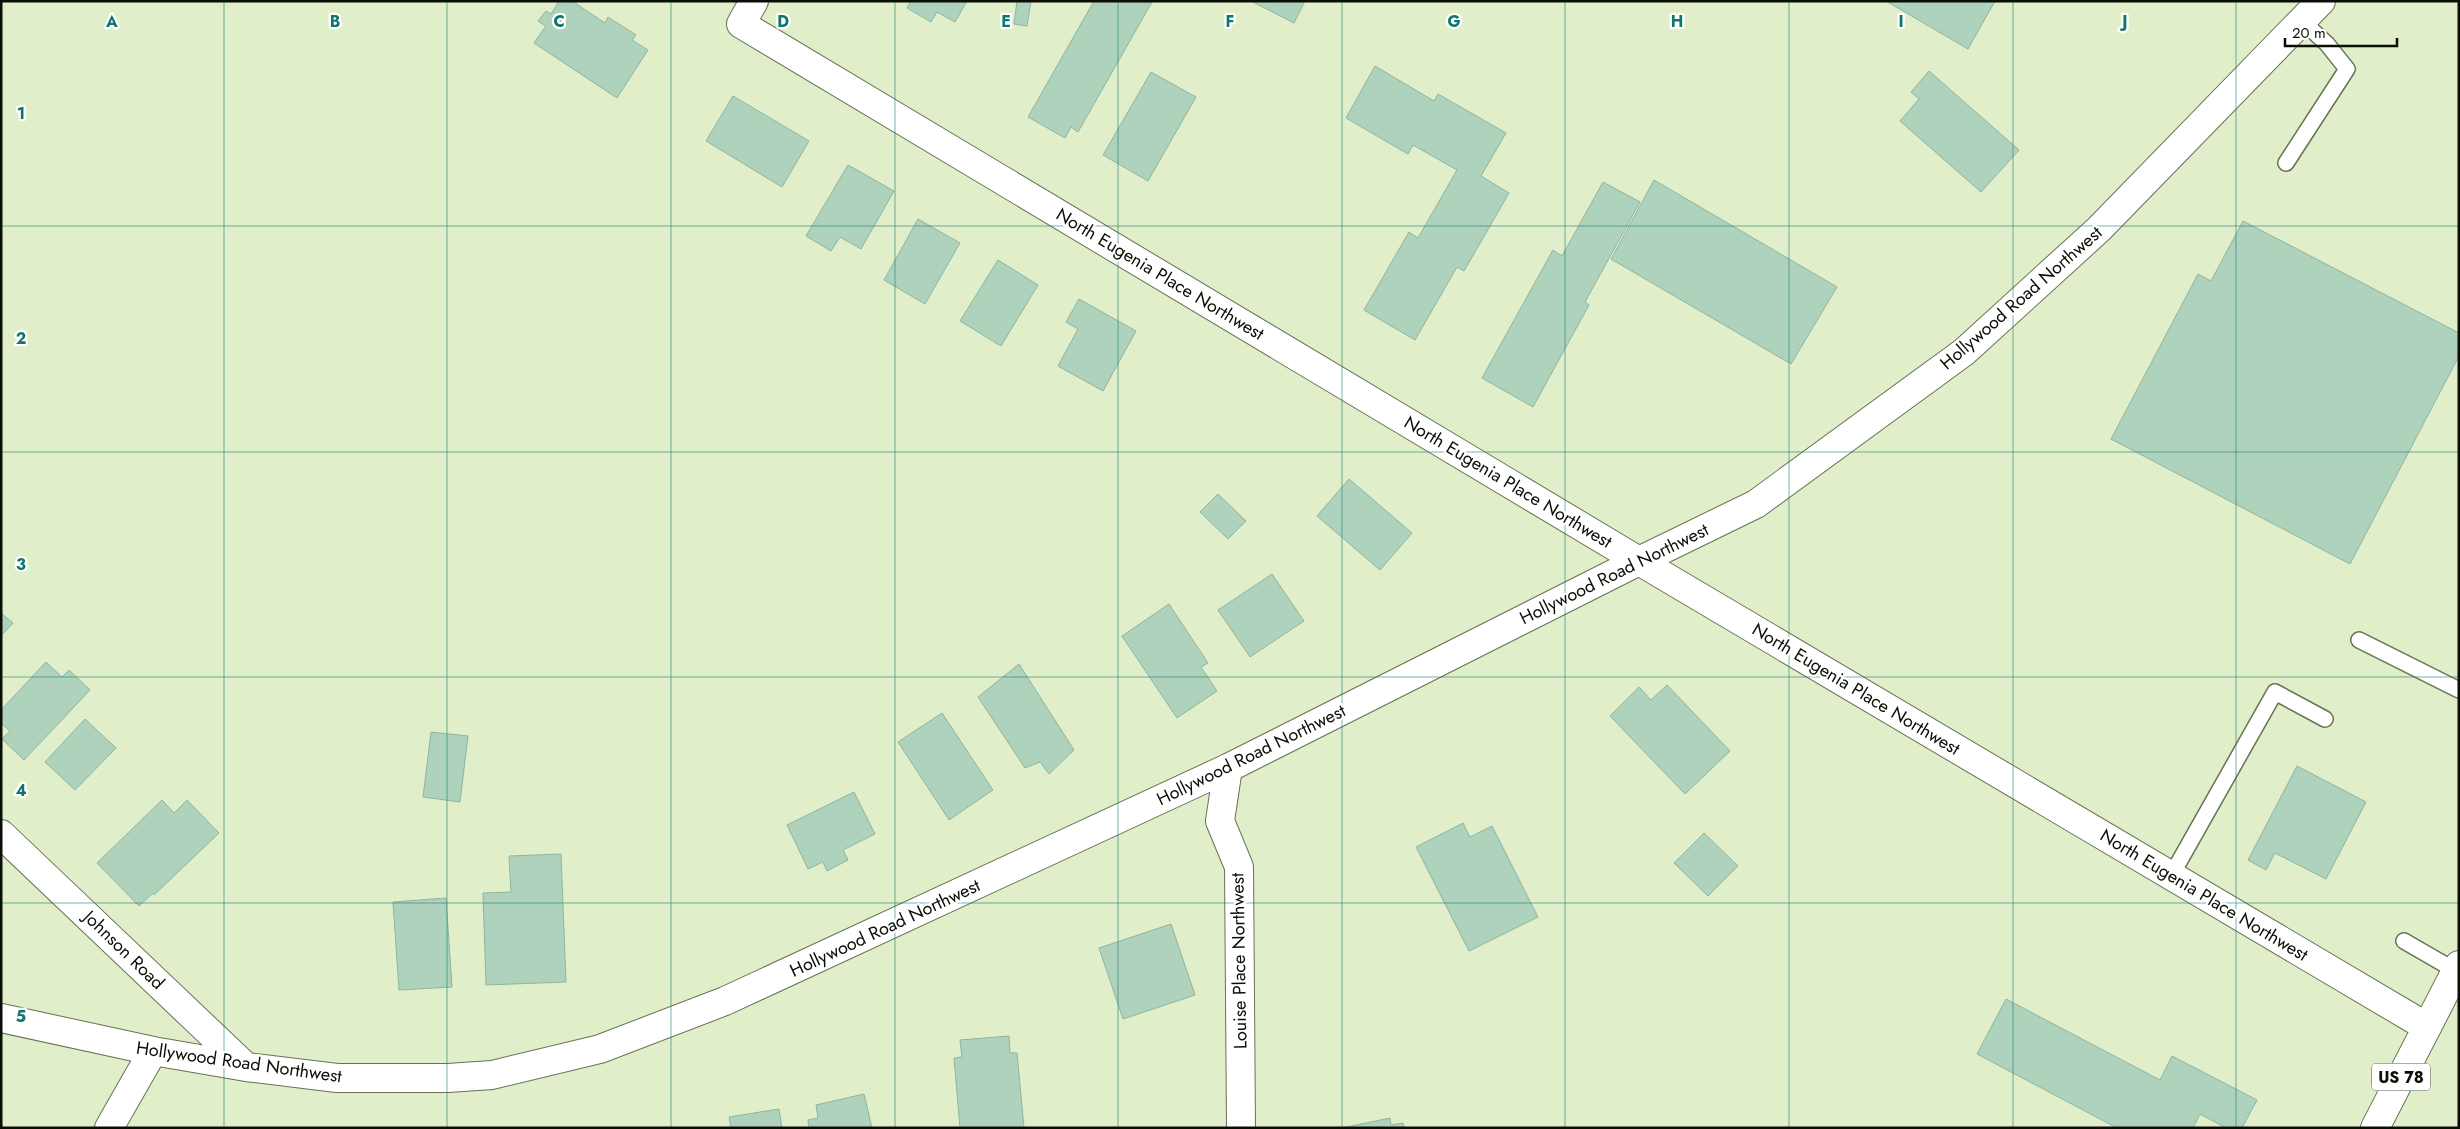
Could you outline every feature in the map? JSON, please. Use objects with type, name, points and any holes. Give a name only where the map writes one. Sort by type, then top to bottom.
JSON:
[{"type":"street","name":"North Eugenia Place Northwest","points":[[754,1],[741,24],[1639,560],[2427,1027]]},
{"type":"street","name":"Hollywood Road Northwest","points":[[1,1018],[153,1051],[246,1067],[337,1078],[448,1078],[492,1075],[600,1049],[725,1002],[1228,768],[1639,560],[1756,504],[1964,352],[2099,229],[2321,1]]},
{"type":"street","name":"Louise Place Northwest","points":[[1228,768],[1220,821],[1239,867],[1241,1128]]},
{"type":"street","name":"Johnson Road","points":[[1,834],[246,1067]]},
{"type":"street","name":"US 78","points":[[2375,1128],[2457,968]]},
{"type":"street","points":[[109,1128],[153,1051]]},
{"type":"lane","points":[[2286,163],[2347,69],[2328,44],[2302,21]]},
{"type":"lane","points":[[2359,640],[2459,690]]},
{"type":"lane","points":[[2171,876],[2275,692],[2325,718]]},
{"type":"lane","points":[[2404,941],[2457,968]]},
{"type":"building","points":[[559,1],[572,1],[605,23],[608,17],[636,35],[632,40],[648,50],[617,98],[534,43],[546,26],[538,21],[546,11],[551,14]]},
{"type":"building","points":[[911,1],[967,1],[955,22],[937,12],[931,22],[907,8]]},
{"type":"building","points":[[1017,1],[1031,1],[1027,26],[1014,24]]},
{"type":"building","points":[[1094,1],[1152,2],[1078,132],[1071,127],[1065,138],[1028,117]]},
{"type":"building","points":[[1251,1],[1305,1],[1294,23]]},
{"type":"building","points":[[1886,1],[1995,1],[1968,49]]},
{"type":"building","points":[[1375,66],[1434,101],[1438,94],[1506,133],[1481,176],[1509,193],[1464,271],[1457,267],[1415,340],[1364,310],[1409,232],[1418,238],[1457,170],[1413,145],[1408,154],[1346,118]]},
{"type":"building","points":[[1929,71],[2019,150],[1981,192],[1900,121],[1919,99],[1911,92]]},
{"type":"building","points":[[1151,72],[1196,97],[1148,181],[1103,155]]},
{"type":"building","points":[[733,96],[809,141],[782,187],[706,141]]},
{"type":"building","points":[[848,165],[894,191],[861,249],[840,237],[831,251],[806,236]]},
{"type":"building","points":[[1654,180],[1837,287],[1791,364],[1611,259]]},
{"type":"building","points":[[1603,182],[1640,202],[1585,302],[1589,305],[1533,407],[1482,378],[1553,250],[1562,256]]},
{"type":"building","points":[[918,219],[960,243],[925,304],[884,280]]},
{"type":"building","points":[[2243,221],[2459,333],[2459,356],[2350,564],[2111,439],[2198,274],[2211,281]]},
{"type":"building","points":[[998,260],[1038,285],[1001,346],[960,321]]},
{"type":"building","points":[[1079,299],[1136,331],[1103,391],[1058,366],[1078,329],[1066,322]]},
{"type":"building","points":[[1349,479],[1412,533],[1380,570],[1317,516]]},
{"type":"building","points":[[1218,494],[1246,521],[1228,539],[1200,512]]},
{"type":"building","points":[[1272,574],[1304,621],[1250,657],[1218,610]]},
{"type":"building","points":[[1169,604],[1208,663],[1201,667],[1217,691],[1177,718],[1122,636]]},
{"type":"building","points":[[1,613],[13,623],[1,636]]},
{"type":"building","points":[[46,662],[62,677],[69,670],[90,690],[24,760],[2,739],[10,731],[1,723],[1,710]]},
{"type":"building","points":[[1019,664],[1074,750],[1049,774],[1040,762],[1025,768],[978,697]]},
{"type":"building","points":[[1667,685],[1730,751],[1685,794],[1610,716],[1639,687],[1651,700]]},
{"type":"building","points":[[942,713],[993,790],[949,820],[898,742]]},
{"type":"building","points":[[85,719],[116,748],[75,790],[45,762]]},
{"type":"building","points":[[431,732],[468,736],[460,802],[423,797]]},
{"type":"building","points":[[2297,766],[2366,802],[2326,879],[2275,853],[2266,870],[2248,860]]},
{"type":"building","points":[[854,792],[875,834],[843,850],[848,860],[827,871],[823,862],[808,869],[787,825]]},
{"type":"building","points":[[162,800],[174,813],[187,800],[219,833],[154,895],[153,893],[139,906],[97,863]]},
{"type":"building","points":[[1463,823],[1470,837],[1492,826],[1538,917],[1469,951],[1416,847]]},
{"type":"building","points":[[1704,833],[1738,866],[1708,896],[1674,863]]},
{"type":"building","points":[[561,854],[566,982],[486,985],[483,893],[511,892],[509,856]]},
{"type":"building","points":[[446,898],[452,987],[399,990],[393,902]]},
{"type":"building","points":[[1171,924],[1195,995],[1123,1019],[1099,948]]},
{"type":"building","points":[[2006,999],[2160,1080],[2172,1056],[2257,1100],[2242,1128],[2226,1128],[2200,1114],[2193,1128],[2117,1128],[1977,1054]]},
{"type":"building","points":[[1009,1036],[1010,1053],[1017,1053],[1024,1128],[960,1128],[954,1058],[962,1057],[960,1040]]},
{"type":"building","points":[[864,1094],[872,1128],[809,1128],[808,1120],[818,1118],[816,1105]]},
{"type":"building","points":[[779,1109],[782,1128],[731,1128],[729,1117]]},
{"type":"building","points":[[1390,1118],[1391,1125],[1403,1123],[1404,1128],[1342,1128]]}]
